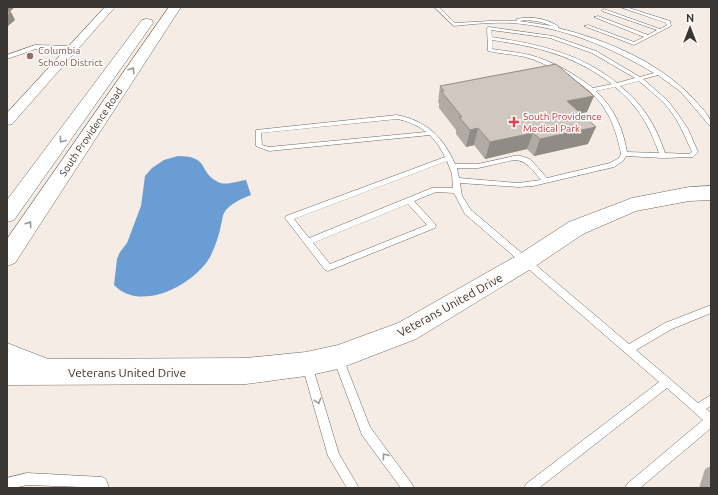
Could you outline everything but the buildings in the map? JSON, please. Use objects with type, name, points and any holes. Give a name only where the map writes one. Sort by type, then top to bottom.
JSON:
[{"type":"main road","name":"South Providence Road","points":[[7,256],[175,7]]},
{"type":"main road","name":"South Providence Road","points":[[7,215],[154,13]]},
{"type":"main road","name":"Veterans United Drive","points":[[7,372],[246,371],[306,364],[338,357],[407,332],[526,261],[576,228],[632,206],[689,194],[711,193]]},
{"type":"main road","points":[[7,355],[49,372]]},
{"type":"street","points":[[7,121],[110,7]]},
{"type":"lane","points":[[436,7],[454,25],[508,22],[577,34],[609,46],[635,58],[678,87],[711,124]]},
{"type":"lane","points":[[586,26],[634,44],[669,26],[668,22],[622,7]]},
{"type":"lane","points":[[577,34],[606,9],[660,30]]},
{"type":"lane","points":[[596,17],[648,36]]},
{"type":"lane","points":[[456,180],[518,185],[533,184],[612,165],[621,159],[624,154],[620,128],[605,102],[593,90],[566,72],[528,56],[490,50],[489,28],[487,22]]},
{"type":"lane","points":[[489,28],[551,38],[594,52],[640,79],[666,102],[676,115],[685,129],[695,152],[691,156],[624,154]]},
{"type":"lane","points":[[490,38],[544,48],[596,71],[617,85],[634,101],[645,115],[653,130],[663,156]]},
{"type":"lane","points":[[7,57],[35,47],[73,48]]},
{"type":"lane","points":[[593,90],[659,73]]},
{"type":"lane","points":[[431,133],[269,149],[259,146],[258,131],[397,117],[408,118],[421,124],[431,133],[442,146],[449,158],[456,180],[459,198],[468,212],[711,420],[631,488]]},
{"type":"lane","points":[[409,200],[432,226],[328,268],[289,218],[449,158]]},
{"type":"lane","points":[[452,166],[478,166],[514,158],[521,158],[528,161],[546,181]]},
{"type":"lane","points":[[307,242],[435,190],[458,191]]},
{"type":"lane","points":[[629,349],[652,333],[680,319],[711,309]]},
{"type":"lane","points":[[338,357],[366,431],[408,488]]},
{"type":"lane","points":[[306,364],[334,456],[353,488]]},
{"type":"lane","points":[[537,486],[667,382]]},
{"type":"lane","points":[[698,409],[711,400]]},
{"type":"lane","points":[[7,484],[27,479],[100,486]]},
{"type":"water","points":[[178,156],[195,159],[202,165],[212,178],[218,182],[228,183],[246,180],[251,195],[236,202],[226,210],[223,216],[217,241],[210,257],[192,277],[179,286],[152,296],[138,296],[125,293],[114,285],[117,259],[127,243],[141,206],[145,176],[152,168],[164,160]]},
{"type":"place","name":"Columbia School District","points":[[30,56]]},
{"type":"place","name":"South Providence Medical Park","points":[[514,122]]}]
